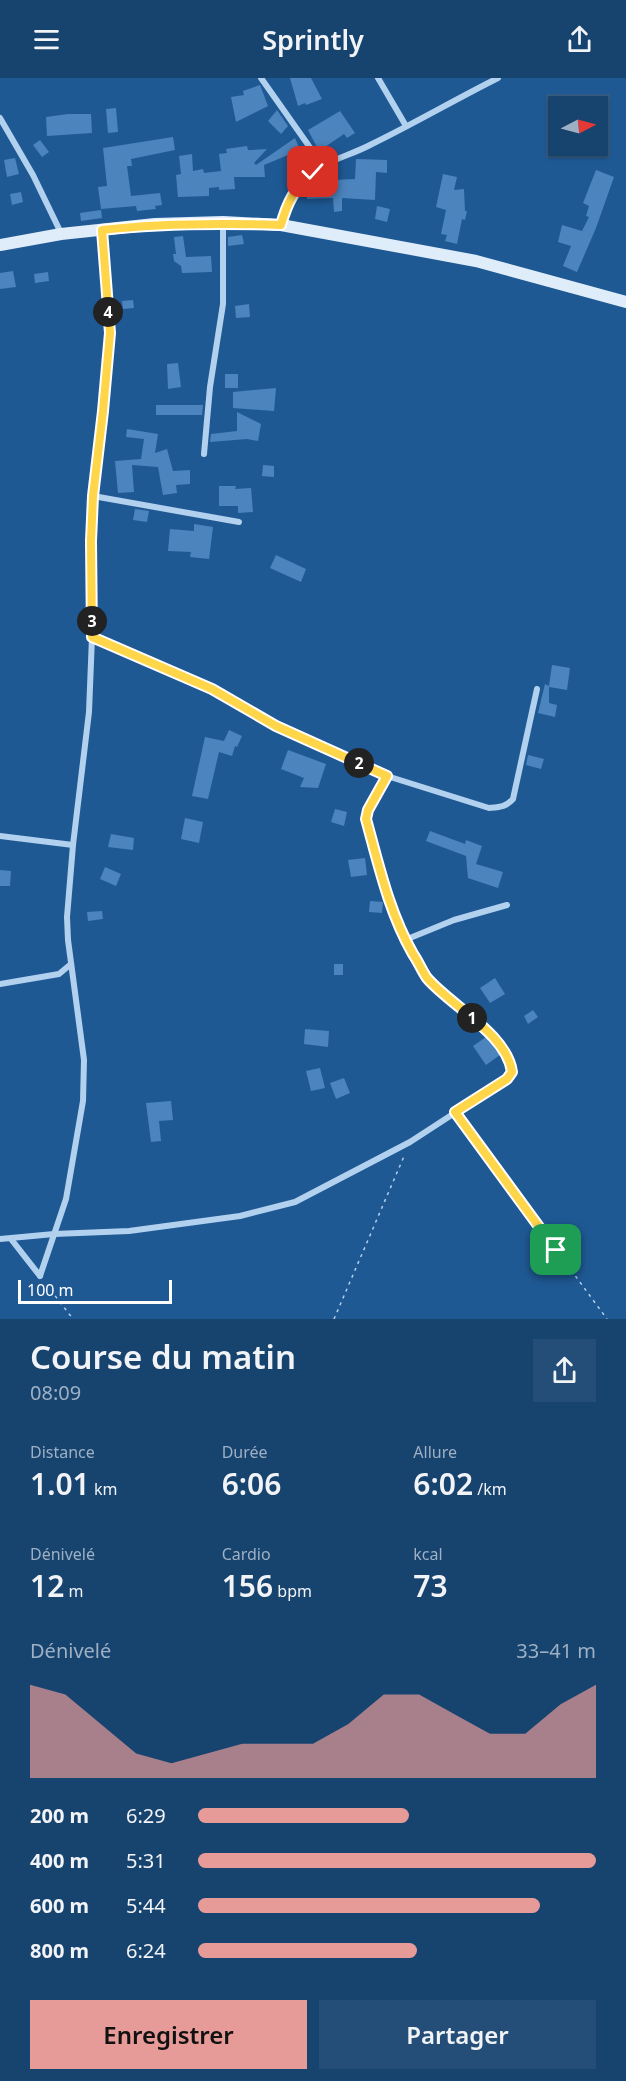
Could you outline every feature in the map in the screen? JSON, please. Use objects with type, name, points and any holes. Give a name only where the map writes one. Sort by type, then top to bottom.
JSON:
[{"type":"main road","points":[[0,245],[61,234],[156,224],[223,222],[281,225],[476,261],[626,302]]},
{"type":"street","points":[[261,78],[323,166]]},
{"type":"street","points":[[378,78],[406,126]]},
{"type":"street","points":[[281,225],[290,198],[301,182],[323,166],[370,145],[498,78]]},
{"type":"street","points":[[0,118],[33,175],[61,234]]},
{"type":"street","points":[[204,454],[210,387],[223,304],[223,222]]},
{"type":"street","points":[[40,1276],[66,1199],[83,1101],[84,1060],[68,940],[68,917],[73,845],[89,712],[93,496],[110,333],[102,230]]},
{"type":"street","points":[[93,496],[239,522]]},
{"type":"street","points":[[92,637],[212,689],[276,726],[387,776],[489,807],[502,807],[513,799],[537,689]]},
{"type":"street","points":[[0,1239],[129,1231],[240,1216],[295,1202],[410,1142],[507,1079],[512,1072],[511,1063],[490,1034],[427,977],[405,940],[391,908],[366,819],[368,810],[387,776]]},
{"type":"street","points":[[0,836],[73,845]]},
{"type":"street","points":[[405,940],[454,920],[507,905]]},
{"type":"street","points":[[0,984],[59,974],[72,964]]},
{"type":"street","points":[[11,1239],[40,1276]]},
{"type":"path","points":[[455,1112],[607,1319]]},
{"type":"path","points":[[334,1319],[410,1142]]},
{"type":"path","points":[[40,1276],[73,1319]]},
{"type":"building","points":[[290,78],[311,78],[322,99],[298,106]]},
{"type":"building","points":[[260,85],[268,106],[236,122],[231,97],[244,95],[243,91]]},
{"type":"building","points":[[116,108],[118,132],[108,133],[106,109]]},
{"type":"building","points":[[277,110],[288,126],[281,134],[268,121]]},
{"type":"building","points":[[340,111],[355,133],[347,138],[344,134],[319,151],[308,130]]},
{"type":"building","points":[[91,114],[92,133],[47,136],[46,117]]},
{"type":"building","points":[[173,137],[175,150],[131,159],[132,166],[127,166],[131,196],[160,193],[162,205],[155,206],[156,209],[137,211],[136,206],[101,209],[98,187],[107,186],[103,148]]},
{"type":"building","points":[[295,138],[300,150],[264,165],[265,177],[234,177],[235,189],[209,188],[209,196],[178,197],[176,175],[181,174],[179,156],[192,154],[193,171],[203,169],[204,173],[221,171],[219,154],[227,153],[226,149],[247,146],[248,150],[267,149],[254,163],[256,165]]},
{"type":"building","points":[[40,140],[49,152],[42,157],[33,145]]},
{"type":"building","points":[[15,158],[19,174],[7,177],[4,160]]},
{"type":"building","points":[[356,159],[387,160],[387,173],[376,172],[375,200],[342,198],[342,211],[334,212],[333,198],[307,199],[307,183],[310,181],[355,179]]},
{"type":"building","points":[[596,170],[614,177],[577,272],[563,266],[571,246],[558,242],[562,225],[582,231],[589,217],[586,216],[589,206],[583,203]]},
{"type":"building","points":[[443,174],[457,177],[454,190],[464,189],[465,211],[467,211],[465,220],[462,219],[457,244],[445,241],[447,235],[441,234],[446,210],[436,207]]},
{"type":"building","points":[[21,192],[23,202],[12,205],[10,194]]},
{"type":"building","points":[[377,206],[390,209],[387,222],[375,219]]},
{"type":"building","points":[[101,210],[102,218],[81,221],[80,213]]},
{"type":"building","points":[[242,235],[244,244],[228,246],[228,237]]},
{"type":"building","points":[[183,236],[186,257],[211,256],[212,272],[182,273],[181,266],[174,261],[173,254],[176,254],[174,237]]},
{"type":"building","points":[[13,271],[16,287],[0,289],[0,273]]},
{"type":"building","points":[[48,272],[49,281],[35,283],[34,274]]},
{"type":"building","points":[[133,300],[134,308],[123,309],[122,301]]},
{"type":"building","points":[[249,304],[250,317],[236,318],[235,306]]},
{"type":"building","points":[[178,363],[181,387],[168,389],[167,364]]},
{"type":"building","points":[[225,374],[238,374],[238,388],[225,388]]},
{"type":"building","points":[[276,388],[274,411],[233,408],[233,392]]},
{"type":"building","points":[[156,405],[203,405],[202,415],[156,415]]},
{"type":"building","points":[[237,412],[261,424],[258,441],[247,439],[210,442],[211,434],[237,431]]},
{"type":"building","points":[[127,429],[158,434],[155,453],[167,449],[173,471],[190,470],[190,484],[176,485],[177,493],[163,495],[158,467],[132,465],[134,492],[118,493],[115,461],[141,459],[144,439],[126,437]]},
{"type":"building","points":[[263,465],[274,466],[274,477],[262,476]]},
{"type":"building","points":[[219,486],[236,486],[235,489],[251,488],[253,512],[238,513],[238,506],[219,506]]},
{"type":"building","points":[[135,509],[149,511],[147,522],[133,520]]},
{"type":"building","points":[[194,524],[213,527],[209,559],[190,557],[191,552],[168,551],[170,529],[194,531]]},
{"type":"building","points":[[276,555],[306,569],[301,582],[270,568]]},
{"type":"building","points":[[552,665],[570,668],[567,690],[549,687],[549,703],[557,705],[555,717],[538,713],[545,684],[549,686]]},
{"type":"building","points":[[229,730],[242,736],[232,756],[219,752],[208,799],[192,796],[205,737],[224,741]]},
{"type":"building","points":[[288,750],[326,764],[318,788],[300,787],[304,778],[281,769]]},
{"type":"building","points":[[528,755],[544,759],[541,769],[526,765]]},
{"type":"building","points":[[335,809],[347,812],[344,826],[331,822]]},
{"type":"building","points":[[185,818],[203,822],[199,843],[181,839]]},
{"type":"building","points":[[430,831],[465,844],[466,840],[482,846],[476,864],[503,872],[498,888],[468,878],[466,856],[426,841]]},
{"type":"building","points":[[111,834],[134,838],[133,850],[108,847]]},
{"type":"building","points":[[365,858],[367,875],[351,877],[348,860]]},
{"type":"building","points":[[105,867],[121,874],[116,886],[100,879]]},
{"type":"building","points":[[0,870],[11,871],[10,886],[0,886]]},
{"type":"building","points":[[370,901],[383,902],[382,913],[369,912]]},
{"type":"building","points":[[102,911],[103,919],[88,921],[87,912]]},
{"type":"building","points":[[334,964],[343,964],[343,975],[334,975]]},
{"type":"building","points":[[495,978],[505,994],[490,1003],[480,988]]},
{"type":"building","points":[[533,1010],[538,1017],[528,1024],[524,1016]]},
{"type":"building","points":[[305,1029],[329,1031],[328,1047],[304,1044]]},
{"type":"building","points":[[486,1037],[500,1055],[486,1065],[473,1046]]},
{"type":"building","points":[[320,1068],[325,1088],[311,1091],[306,1071]]},
{"type":"building","points":[[344,1078],[350,1093],[336,1099],[330,1083]]},
{"type":"building","points":[[171,1101],[173,1120],[159,1121],[161,1141],[151,1142],[146,1103]]},
{"type":"route","points":[[313,172],[301,182],[290,198],[281,225],[223,222],[156,224],[102,230],[110,333],[93,496],[92,637],[212,689],[276,726],[387,776],[368,810],[366,819],[391,908],[405,940],[427,977],[490,1034],[511,1063],[512,1072],[507,1079],[455,1112],[556,1250]]}]
